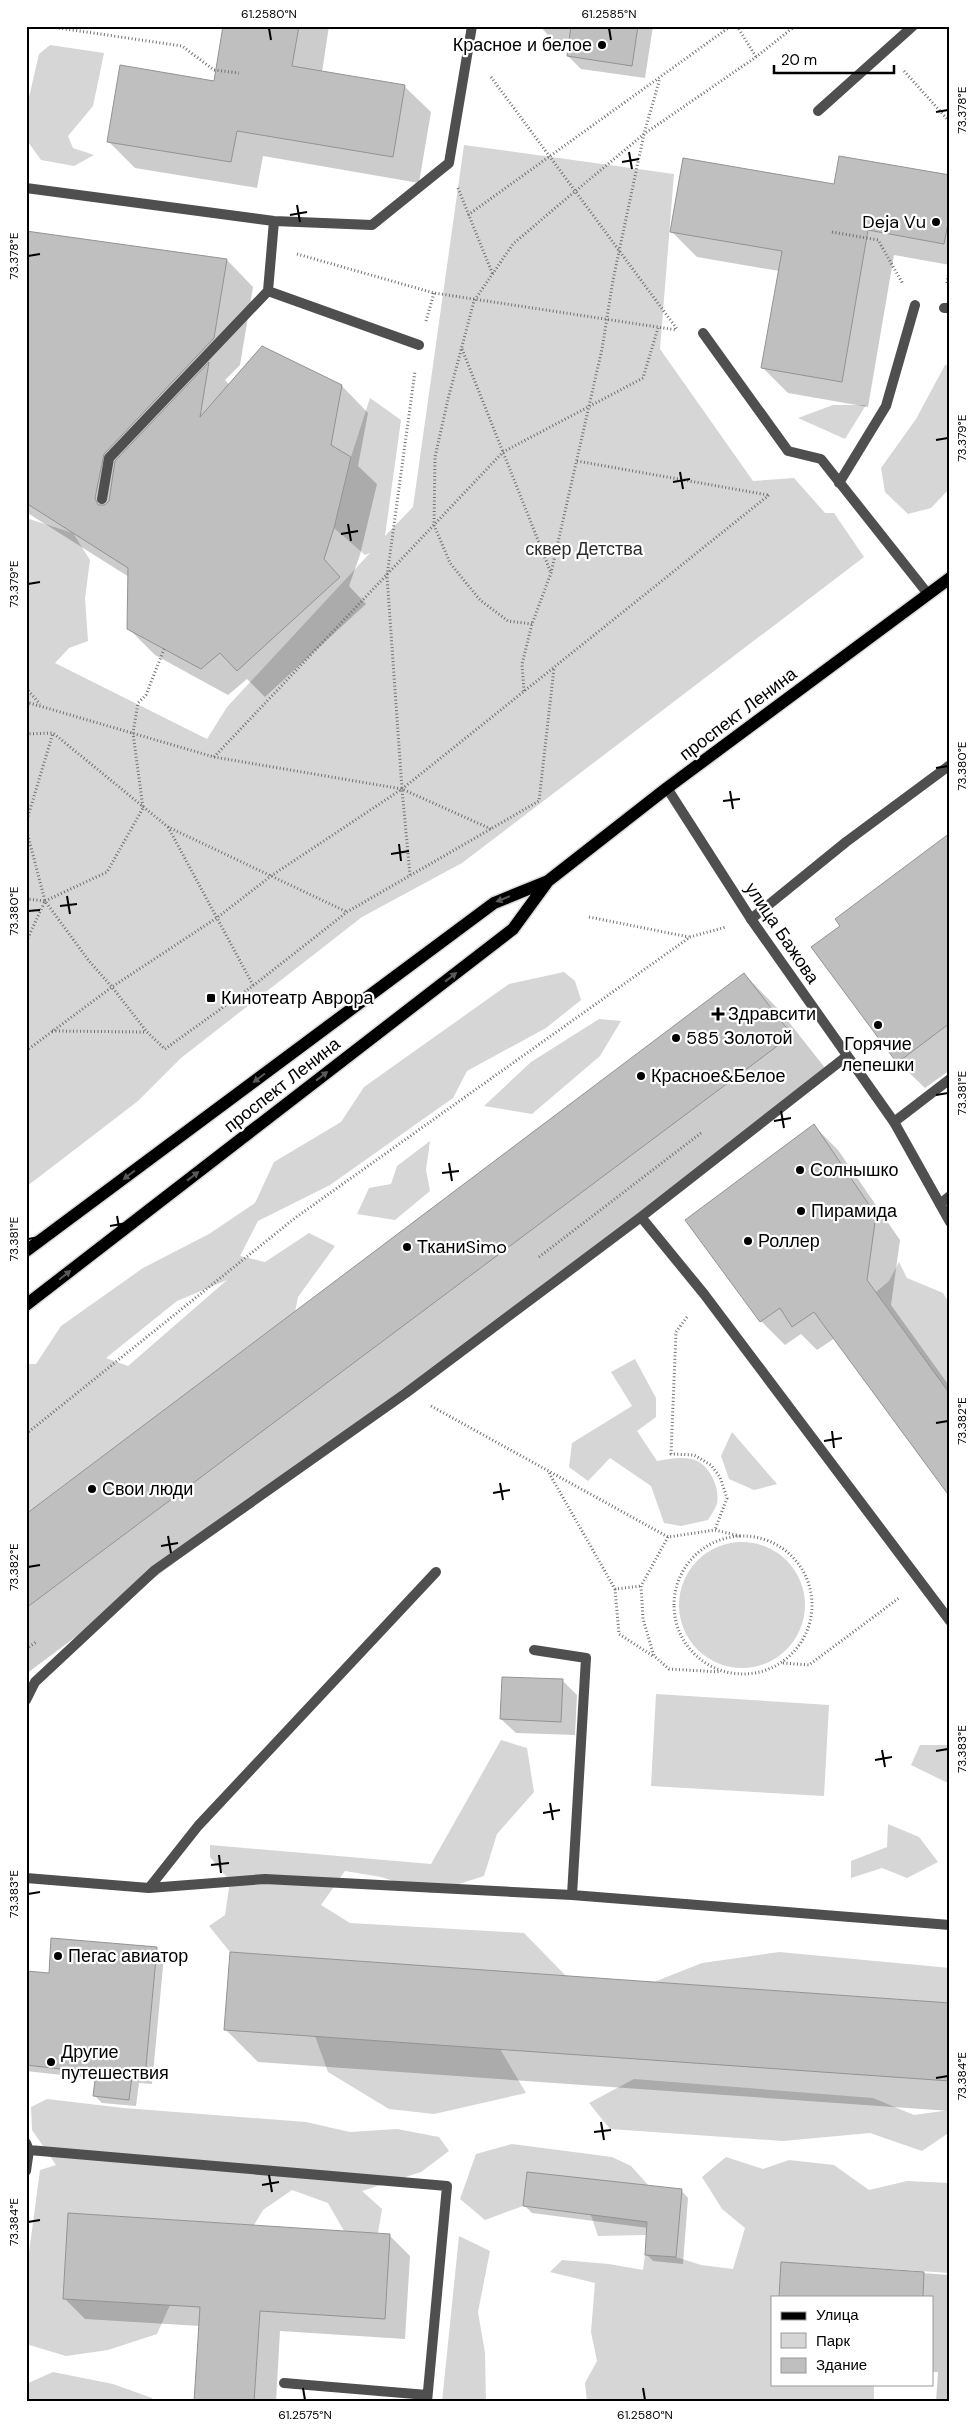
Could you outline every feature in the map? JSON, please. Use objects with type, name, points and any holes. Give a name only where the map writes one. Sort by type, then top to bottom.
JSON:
[{"type":"main road","name":"проспект Ленина","points":[[26,1250],[494,903],[548,881],[667,788],[950,578]]},
{"type":"main road","name":"проспект Ленина","points":[[26,1305],[513,929],[548,881]]},
{"type":"street","points":[[26,188],[274,221],[372,226],[448,163],[472,26]]},
{"type":"street","points":[[818,111],[913,26]]},
{"type":"street","points":[[102,499],[109,458],[268,291],[274,221]]},
{"type":"street","points":[[268,291],[419,345]]},
{"type":"street","points":[[839,482],[886,406],[915,305]]},
{"type":"street","points":[[704,333],[788,451],[821,459],[928,594]]},
{"type":"street","points":[[751,919],[846,842],[950,766]]},
{"type":"street","name":"улица Бажова","points":[[667,788],[751,919],[894,1122],[950,1222]]},
{"type":"street","points":[[26,1700],[35,1682],[155,1570],[406,1393],[641,1217],[847,1056]]},
{"type":"street","points":[[894,1122],[950,1079]]},
{"type":"street","points":[[940,1204],[950,1196]]},
{"type":"street","points":[[641,1217],[704,1294],[950,1621]]},
{"type":"street","points":[[149,1888],[198,1826],[436,1572]]},
{"type":"street","points":[[534,1650],[586,1658],[572,1895]]},
{"type":"street","points":[[26,1878],[149,1888],[265,1880],[572,1895],[950,1925]]},
{"type":"street","points":[[26,2171],[27,2147],[446,2186],[427,2398],[284,2383]]},
{"type":"path","points":[[45,26],[182,46],[214,70],[239,73]]},
{"type":"path","points":[[468,214],[731,26]]},
{"type":"path","points":[[737,26],[756,56]]},
{"type":"path","points":[[532,624],[508,621],[480,600],[450,563],[434,525],[435,457],[474,301],[493,276],[513,244],[644,134],[756,56],[795,26]]},
{"type":"path","points":[[469,47],[677,330]]},
{"type":"path","points":[[886,50],[950,122]]},
{"type":"path","points":[[524,691],[522,664],[532,624],[551,573],[589,406],[644,134],[660,78]]},
{"type":"path","points":[[448,163],[493,276]]},
{"type":"path","points":[[832,232],[878,240],[915,305]]},
{"type":"path","points":[[272,247],[434,293],[474,301],[704,333]]},
{"type":"path","points":[[410,875],[387,576],[419,345],[434,293]]},
{"type":"path","points":[[214,757],[503,452],[643,378],[658,328]]},
{"type":"path","points":[[462,348],[551,573]]},
{"type":"path","points":[[26,1051],[112,987],[218,917],[271,876],[402,789],[769,495],[577,461]]},
{"type":"path","points":[[26,899],[45,901],[107,872],[142,808],[133,733],[138,703],[146,694],[164,649]]},
{"type":"path","points":[[26,828],[45,901],[88,961],[112,987],[147,1032],[165,1049],[254,985],[347,912],[539,801],[554,668]]},
{"type":"path","points":[[26,688],[41,706]]},
{"type":"path","points":[[26,702],[214,757],[402,789],[492,829]]},
{"type":"path","points":[[26,822],[53,733]]},
{"type":"path","points":[[26,734],[53,733],[142,808],[168,827],[347,912]]},
{"type":"path","points":[[168,827],[254,985]]},
{"type":"path","points":[[26,942],[45,901]]},
{"type":"path","points":[[589,916],[690,937]]},
{"type":"path","points":[[26,1434],[295,1218],[690,937],[751,919]]},
{"type":"path","points":[[52,1031],[147,1032]]},
{"type":"path","points":[[704,1294],[676,1332],[671,1454],[694,1455],[711,1465],[720,1477],[727,1498],[715,1530]]},
{"type":"path","points":[[406,1393],[668,1537],[715,1530],[761,1538],[779,1546],[795,1559],[806,1575],[812,1594],[812,1614],[807,1633],[797,1650],[782,1663],[764,1672],[745,1675],[669,1669],[654,1656],[619,1634],[615,1589],[548,1472]]},
{"type":"path","points":[[725,1672],[707,1665],[692,1652],[680,1636],[675,1617],[674,1597],[680,1578],[689,1561],[704,1548],[722,1539],[742,1536]]},
{"type":"path","points":[[654,1656],[643,1619],[641,1586],[668,1537]]},
{"type":"path","points":[[782,1663],[809,1665],[921,1582]]},
{"type":"path","points":[[615,1589],[641,1586]]},
{"type":"green space","points":[[50,45],[104,53],[93,106],[68,136],[73,148],[94,155],[74,166],[41,160],[26,139],[26,110],[39,54]]},
{"type":"green space","name":"сквер Детства","points":[[464,145],[674,174],[660,349],[753,481],[794,478],[825,513],[834,513],[864,557],[462,863],[362,917],[181,1058],[138,1101],[26,1187],[26,518],[73,533],[90,560],[85,598],[88,641],[69,648],[55,663],[207,739],[227,707],[370,553],[365,555],[334,528],[351,457],[370,398],[401,420],[385,536],[413,507]]},
{"type":"green space","points":[[945,365],[950,365],[950,488],[931,508],[908,514],[885,492],[881,468],[916,419]]},
{"type":"green space","points":[[833,405],[866,405],[845,439],[798,418]]},
{"type":"green space","points":[[564,972],[575,981],[581,1000],[546,1028],[467,1071],[453,1098],[330,1185],[258,1221],[240,1256],[265,1262],[309,1233],[335,1246],[298,1297],[295,1312],[26,1514],[26,1364],[36,1364],[61,1326],[143,1268],[209,1234],[255,1203],[274,1162],[341,1122],[364,1087],[509,984]],"holes":[[[227,1280],[128,1366],[106,1358],[177,1301]]]},
{"type":"green space","points":[[599,1019],[621,1021],[600,1056],[532,1114],[484,1106],[531,1062]]},
{"type":"green space","points":[[430,1141],[426,1170],[430,1191],[395,1220],[357,1214],[369,1188],[391,1184],[397,1166]]},
{"type":"green space","points":[[899,1262],[907,1278],[943,1293],[950,1305],[950,1394],[876,1292],[889,1281]]},
{"type":"green space","points":[[635,1359],[656,1398],[656,1417],[637,1431],[657,1461],[678,1458],[694,1460],[703,1465],[711,1474],[718,1498],[716,1507],[708,1520],[681,1526],[664,1523],[651,1486],[610,1458],[588,1481],[569,1467],[572,1443],[632,1406],[611,1372]]},
{"type":"green space","points":[[732,1432],[777,1484],[754,1490],[729,1479],[721,1456]]},
{"type":"green space","points":[[742,1542],[766,1547],[786,1561],[800,1581],[805,1605],[800,1629],[786,1649],[766,1663],[742,1668],[718,1663],[698,1649],[684,1629],[679,1605],[684,1581],[698,1561],[718,1547]]},
{"type":"green space","points":[[656,1694],[829,1705],[824,1796],[651,1786]]},
{"type":"green space","points":[[501,1740],[527,1748],[534,1792],[497,1834],[484,1876],[431,1893],[381,1877],[345,1871],[321,1905],[350,1923],[524,1933],[566,1976],[230,1952],[209,1926],[225,1915],[230,1881],[210,1857],[210,1845],[431,1864]]},
{"type":"green space","points":[[920,1745],[950,1745],[950,1784],[911,1765]]},
{"type":"green space","points":[[888,1824],[919,1837],[938,1862],[907,1878],[882,1868],[851,1878],[851,1861],[887,1847]]},
{"type":"green space","points":[[779,1952],[950,1968],[950,2003],[654,1982],[702,1963]]},
{"type":"green space","points":[[315,2036],[500,2049],[526,2093],[434,2114],[389,2109],[328,2072]]},
{"type":"green space","points":[[634,2079],[873,2098],[914,2115],[950,2110],[950,2132],[922,2151],[870,2133],[783,2141],[610,2129],[589,2103]]},
{"type":"green space","points":[[47,2099],[124,2108],[306,2122],[350,2132],[397,2129],[439,2137],[449,2151],[421,2172],[362,2191],[382,2209],[378,2233],[344,2231],[328,2203],[292,2190],[263,2210],[254,2225],[69,2213],[63,2299],[170,2305],[157,2334],[108,2350],[66,2356],[26,2344],[26,2275],[40,2170],[56,2165],[32,2130],[31,2107]]},
{"type":"green space","points":[[512,2144],[612,2157],[631,2166],[649,2186],[646,2235],[598,2236],[591,2215],[595,2180],[527,2172],[523,2206],[485,2220],[460,2199],[476,2154]]},
{"type":"green space","points":[[726,2157],[763,2169],[789,2160],[834,2165],[869,2190],[907,2181],[950,2183],[950,2273],[781,2262],[779,2296],[771,2296],[771,2386],[874,2386],[874,2402],[587,2402],[585,2383],[597,2361],[591,2332],[595,2283],[550,2272],[562,2260],[609,2264],[643,2270],[645,2255],[676,2257],[701,2265],[733,2269],[745,2228],[722,2209],[702,2177]]},
{"type":"green space","points":[[459,2236],[490,2251],[478,2312],[485,2353],[486,2402],[442,2402]]},
{"type":"green space","points":[[53,2372],[113,2384],[152,2398],[153,2402],[26,2402],[26,2384]]},
{"type":"building","points":[[223,26],[299,26],[292,66],[405,85],[393,157],[237,131],[231,162],[107,142],[120,65],[214,81]]},
{"type":"building","name":"Красное и белое","points":[[571,26],[638,26],[632,66],[567,56]]},
{"type":"building","points":[[839,156],[950,175],[950,213],[944,244],[868,230],[842,382],[761,368],[782,251],[670,232],[683,158],[834,184]]},
{"type":"building","points":[[26,231],[227,259],[214,338],[104,454],[95,498],[98,505],[105,505],[109,501],[115,461],[209,362],[200,417],[262,346],[342,385],[331,445],[351,457],[334,528],[324,559],[340,577],[237,671],[220,653],[201,669],[127,629],[128,568],[26,503]]},
{"type":"building","points":[[950,833],[950,1023],[897,1063],[811,947],[840,926],[835,919]]},
{"type":"building","points":[[744,973],[792,1035],[26,1608],[26,1514]]},
{"type":"building","points":[[814,1124],[876,1215],[867,1280],[950,1394],[950,1497],[814,1312],[792,1327],[780,1308],[760,1322],[685,1220]]},
{"type":"building","points":[[502,1677],[563,1679],[561,1722],[500,1719]]},
{"type":"building","points":[[51,1938],[157,1947],[145,2077],[132,2076],[129,2100],[93,2096],[96,2073],[26,2065],[26,1971],[49,1973]]},
{"type":"building","points":[[230,1952],[950,2003],[950,2081],[224,2030]]},
{"type":"building","points":[[527,2172],[682,2189],[676,2257],[645,2255],[647,2222],[523,2206]]},
{"type":"building","points":[[68,2213],[390,2234],[385,2319],[260,2311],[254,2402],[194,2402],[200,2307],[63,2299]]},
{"type":"building","points":[[781,2262],[924,2272],[923,2296],[779,2296]]},
{"type":"place","name":"Красное и белое","points":[[602,45]]},
{"type":"place","name":"Deja Vu","points":[[936,222]]},
{"type":"place","name":"Кинотеатр Аврора","points":[[211,998]]},
{"type":"place","name":"Здравсити","points":[[718,1014]]},
{"type":"place","name":"Горячие лепешки","points":[[878,1025]]},
{"type":"place","name":"585 Золотой","points":[[676,1038]]},
{"type":"place","name":"Красное&Белое","points":[[641,1076]]},
{"type":"place","name":"Солнышко","points":[[800,1170]]},
{"type":"place","name":"Пирамида","points":[[801,1211]]},
{"type":"place","name":"Роллер","points":[[748,1241]]},
{"type":"place","name":"ТканиSimo","points":[[407,1247]]},
{"type":"place","name":"Свои люди","points":[[92,1489]]},
{"type":"place","name":"Пегас авиатор","points":[[58,1956]]},
{"type":"place","name":"Другие путешествия","points":[[51,2062]]}]
